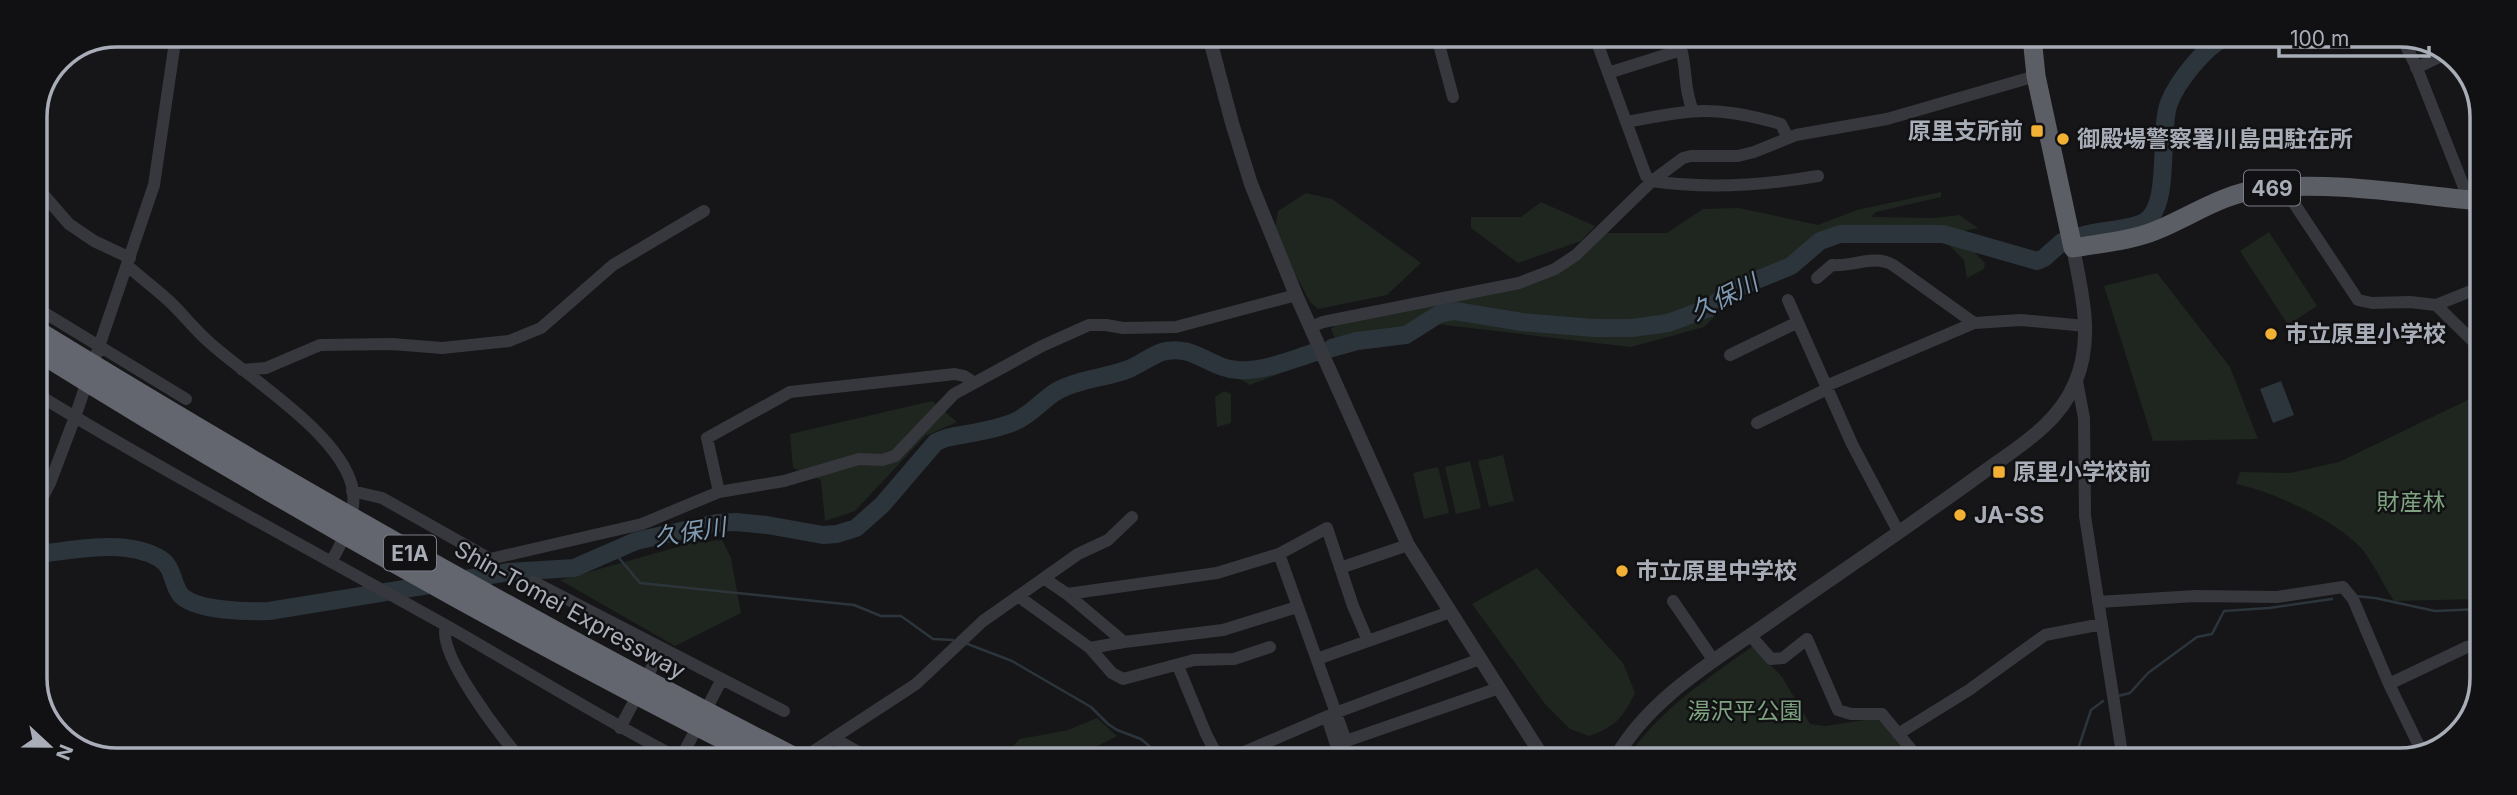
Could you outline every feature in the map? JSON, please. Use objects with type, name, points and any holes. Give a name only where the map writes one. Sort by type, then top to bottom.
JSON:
[{"type":"highway","points":[[2038,47],[2036,76],[2073,248]]},
{"type":"highway","name":"469","points":[[2073,248],[2155,231],[2241,193],[2262,188],[2334,187],[2470,197]]},
{"type":"highway","name":"Shin-Tomei Expressway","points":[[47,337],[331,508],[663,691],[775,748]]},
{"type":"highway","name":"Shin-Tomei Expressway","points":[[47,356],[162,428],[471,606],[741,748]]},
{"type":"street","points":[[47,489],[75,417],[154,186],[174,47]]},
{"type":"street","points":[[1212,47],[1251,184],[1296,295],[1408,545],[1537,748]]},
{"type":"street","points":[[1440,47],[1453,97]]},
{"type":"street","points":[[1599,47],[1646,176],[1653,181],[1701,184],[1781,182],[1818,176]]},
{"type":"street","points":[[2407,48],[2470,183]]},
{"type":"street","points":[[1608,73],[1682,52],[1687,75],[1684,84],[1693,111]]},
{"type":"street","points":[[2416,68],[2437,58]]},
{"type":"street","points":[[1311,327],[1323,321],[1519,283],[1555,269],[1576,255],[1653,181],[1683,158],[1738,156],[1812,131],[1887,119],[2036,76]]},
{"type":"street","points":[[1626,122],[1693,111],[1714,111],[1781,124],[1788,138]]},
{"type":"street","points":[[2284,188],[2358,300],[2435,305],[2470,291]]},
{"type":"street","points":[[47,199],[69,224],[129,262],[209,342],[291,408],[329,446],[348,475],[352,491],[351,516],[347,530],[331,562]]},
{"type":"street","points":[[242,370],[266,368],[320,345],[392,344],[442,348],[509,341],[541,328],[614,265],[704,211]]},
{"type":"street","points":[[1623,748],[1647,716],[1668,696],[2053,419],[2077,381],[2086,326],[2085,302],[2073,248]]},
{"type":"street","points":[[1817,278],[1832,265],[1844,266],[1881,259],[1974,323]]},
{"type":"street","points":[[352,491],[382,498],[490,559],[642,523],[719,492],[784,481],[859,459],[882,460],[895,456],[954,394],[1089,325],[1123,328],[1175,327],[1296,295]]},
{"type":"street","points":[[1788,300],[1852,444],[1898,531]]},
{"type":"street","points":[[2435,305],[2470,336]]},
{"type":"street","points":[[47,314],[186,399]]},
{"type":"street","points":[[1757,423],[1827,387],[1974,323],[2021,320],[2086,326]]},
{"type":"street","points":[[1730,355],[1798,322]]},
{"type":"street","points":[[719,492],[707,439],[778,397],[816,388],[859,386],[955,374],[973,382]]},
{"type":"street","points":[[2077,381],[2084,418],[2085,516],[2121,748]]},
{"type":"street","points":[[47,400],[659,748]]},
{"type":"street","points":[[818,748],[916,684],[968,632],[1078,554],[1108,540],[1132,517]]},
{"type":"street","points":[[1067,594],[1217,573],[1279,554],[1327,528],[1368,641]]},
{"type":"street","points":[[1340,568],[1408,545]]},
{"type":"street","points":[[1279,554],[1317,659],[1337,748]]},
{"type":"street","points":[[1045,579],[1124,642]]},
{"type":"street","points":[[534,582],[784,711]]},
{"type":"street","points":[[2098,602],[2195,596],[2277,597],[2343,587],[2353,599],[2418,745]]},
{"type":"street","points":[[1018,596],[1090,648],[1112,673],[1123,679],[1194,660],[1234,659],[1270,648]]},
{"type":"street","points":[[1673,601],[1714,661]]},
{"type":"street","points":[[1090,648],[1223,630],[1297,607]]},
{"type":"street","points":[[1317,659],[1450,611]]},
{"type":"street","points":[[1899,734],[1969,690],[2045,635],[2102,624]]},
{"type":"street","points":[[446,626],[444,634],[447,646],[471,692],[511,748]]},
{"type":"street","points":[[1750,635],[1771,659],[1783,658],[1807,639],[1838,710],[1851,714],[1882,714],[1910,748]]},
{"type":"street","points":[[2389,684],[2470,646]]},
{"type":"street","points":[[620,728],[662,648]]},
{"type":"street","points":[[1252,748],[1480,659]]},
{"type":"street","points":[[1178,666],[1214,748]]},
{"type":"street","points":[[684,748],[722,678]]},
{"type":"street","points":[[1331,715],[1346,741],[1499,688]]},
{"type":"street","points":[[834,738],[852,748]]},
{"type":"green space","points":[[1941,192],[1941,197],[1876,212],[1871,217],[1935,218],[1959,215],[1978,228],[1959,232],[1985,263],[1984,269],[1967,278],[1964,260],[1935,231],[1848,229],[1824,244],[1797,270],[1743,288],[1704,327],[1631,347],[1436,324],[1406,340],[1340,351],[1331,329],[1338,323],[1521,288],[1605,233],[1667,233],[1703,209],[1739,208],[1818,225],[1857,210]]},
{"type":"green space","points":[[1306,193],[1332,199],[1421,263],[1387,295],[1318,309],[1310,302],[1274,234],[1278,211]]},
{"type":"green space","points":[[1541,202],[1595,226],[1581,241],[1518,263],[1471,228],[1471,217],[1521,217]]},
{"type":"green space","points":[[2269,232],[2317,306],[2288,325],[2240,251]]},
{"type":"green space","points":[[2157,273],[2230,367],[2258,439],[2153,441],[2104,286]]},
{"type":"green space","points":[[1313,350],[1318,359],[1250,385],[1232,374]]},
{"type":"green space","points":[[1224,391],[1231,394],[1231,423],[1217,427],[1215,397]]},
{"type":"green space","name":"財産林","points":[[2470,399],[2470,599],[2394,601],[2365,553],[2341,531],[2287,501],[2236,484],[2240,472],[2290,473],[2339,462]]},
{"type":"green space","points":[[932,401],[957,422],[925,436],[855,511],[825,521],[821,480],[793,468],[790,434]]},
{"type":"green space","points":[[1503,455],[1514,501],[1489,507],[1478,461]]},
{"type":"green space","points":[[1470,461],[1481,508],[1456,514],[1445,467]]},
{"type":"green space","points":[[1438,467],[1449,513],[1424,519],[1413,473]]},
{"type":"green space","points":[[722,540],[731,558],[741,613],[675,646],[560,580],[692,543]]},
{"type":"green space","points":[[1537,568],[1623,663],[1635,693],[1618,720],[1589,736],[1570,729],[1545,704],[1472,604]]},
{"type":"green space","name":"湯沢平公園","points":[[1753,646],[1782,677],[1810,724],[1825,726],[1879,718],[1903,748],[1634,748],[1653,725],[1701,684]]},
{"type":"green space","points":[[1097,718],[1117,736],[1095,748],[1013,746],[1020,739],[1068,730]]},
{"type":"shaded area","points":[[2281,381],[2294,415],[2273,423],[2260,389]]},
{"type":"waterway","name":"久保川","points":[[2081,236],[2138,225],[2153,214],[2161,185],[2164,132],[2169,103],[2192,66],[2211,47]]},
{"type":"waterway","name":"久保川","points":[[1332,348],[1357,341],[1406,335],[1439,314],[1455,311],[1522,322],[1594,328],[1632,328],[1668,323],[1709,308],[1732,290],[1791,266],[1820,241],[1840,234],[1943,234],[2037,261],[2062,242]]},
{"type":"waterway","name":"久保川","points":[[47,553],[98,547],[145,552],[164,562],[180,594],[187,600],[235,611],[269,611],[509,572],[574,568],[636,541],[717,523],[736,522],[823,535],[837,534],[856,528],[882,505],[936,442],[1014,422],[1065,387],[1120,372],[1162,352],[1173,350],[1192,353],[1228,369],[1238,370],[1268,367],[1316,352]]},
{"type":"waterway","points":[[614,552],[640,583],[854,605],[881,616],[901,616],[933,639],[953,640]]},
{"type":"waterway","points":[[2355,596],[2435,611],[2470,609]]},
{"type":"waterway","points":[[2118,696],[2130,693],[2148,673],[2197,637],[2212,634],[2224,611],[2332,599]]},
{"type":"waterway","points":[[965,643],[1012,661],[1091,707],[1117,730],[1141,739],[1151,748]]},
{"type":"waterway","points":[[2077,748],[2091,710],[2103,701]]},
{"type":"place","name":"原里支所前","points":[[2037,131]]},
{"type":"place","name":"御殿場警察署川島田駐在所","points":[[2063,139]]},
{"type":"place","name":"市立原里小学校","points":[[2271,334]]},
{"type":"place","name":"原里小学校前","points":[[1999,472]]},
{"type":"place","name":"JA-SS","points":[[1960,515]]},
{"type":"place","name":"市立原里中学校","points":[[1622,571]]}]
